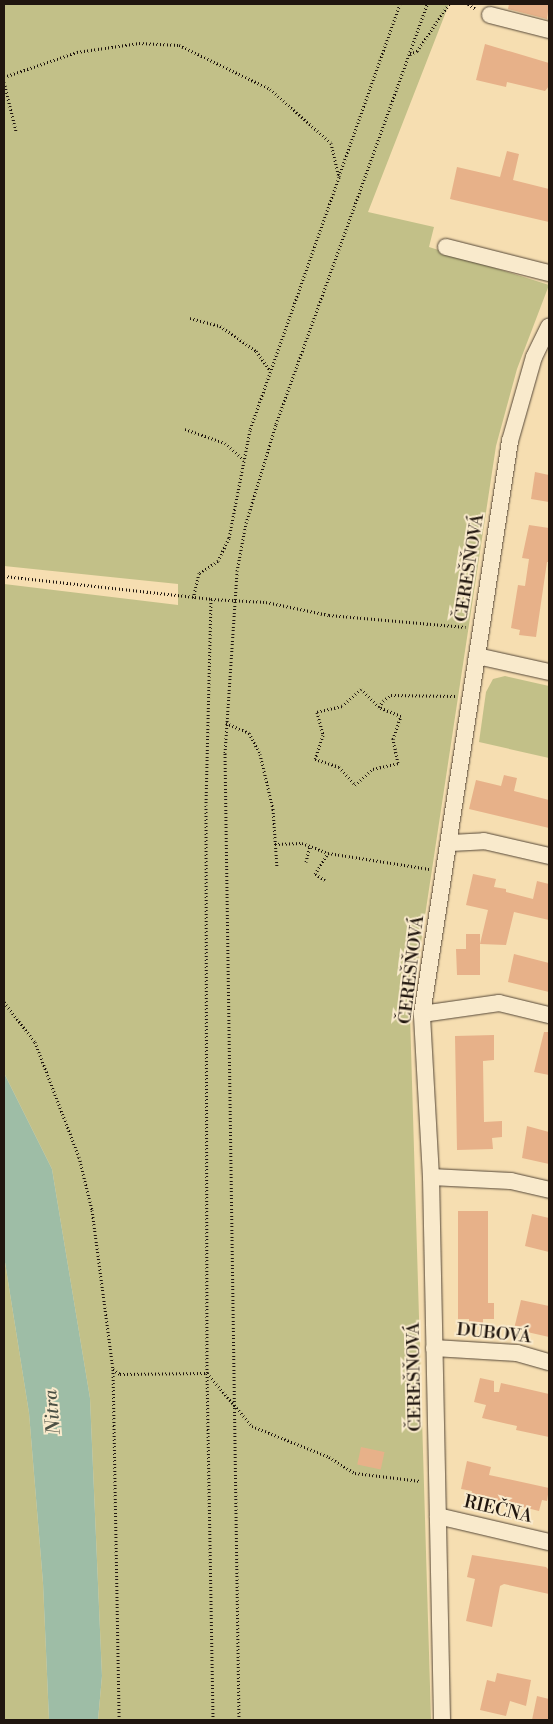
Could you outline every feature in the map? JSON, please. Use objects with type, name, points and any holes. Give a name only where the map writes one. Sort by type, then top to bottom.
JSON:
[{"type":"street","points":[[490,15],[549,30]]},
{"type":"street","points":[[446,247],[549,273]]},
{"type":"street","name":"ČEREŠŇOVÁ","points":[[442,1720],[431,1178],[422,1014],[451,843],[480,629],[510,441],[534,357],[549,326]]},
{"type":"street","points":[[477,656],[549,672]]},
{"type":"street","points":[[451,843],[484,841],[549,856]]},
{"type":"street","points":[[422,1014],[499,1003],[549,1015]]},
{"type":"street","points":[[431,1178],[511,1181],[549,1190]]},
{"type":"street","name":"DUBOVÁ","points":[[434,1348],[517,1353],[549,1362]]},
{"type":"street","name":"RIEČNA","points":[[438,1516],[549,1542]]},
{"type":"path","points":[[193,598],[199,573],[218,560],[229,538],[250,430],[400,4]]},
{"type":"path","points":[[239,1720],[226,723],[234,599],[240,550],[260,471],[427,4]]},
{"type":"path","points":[[410,54],[417,51],[449,4]]},
{"type":"path","points":[[4,77],[78,52],[139,43],[179,45],[270,89],[304,116],[331,143],[339,177]]},
{"type":"path","points":[[4,82],[16,131]]},
{"type":"path","points":[[190,318],[220,326],[256,351],[270,370]]},
{"type":"path","points":[[185,429],[224,443],[244,460]]},
{"type":"path","points":[[4,576],[193,598],[234,599],[329,615],[480,629]]},
{"type":"path","points":[[211,599],[206,804],[207,1373],[213,1720]]},
{"type":"path","points":[[361,689],[379,708],[400,716],[393,739],[398,763],[373,769],[355,785],[339,767],[315,759],[323,735],[317,712],[342,706],[361,689]]},
{"type":"path","points":[[379,708],[391,695],[459,696]]},
{"type":"path","points":[[226,723],[249,733],[260,754],[274,809],[277,867]]},
{"type":"path","points":[[275,844],[310,845],[328,852],[433,869]]},
{"type":"path","points":[[306,862],[310,845]]},
{"type":"path","points":[[325,880],[315,874],[328,852]]},
{"type":"path","points":[[4,1002],[35,1042],[79,1157],[92,1210],[113,1369],[119,1720]]},
{"type":"path","points":[[113,1369],[120,1374],[207,1373]]},
{"type":"path","points":[[207,1373],[235,1409],[252,1426],[329,1457],[355,1473],[403,1481],[437,1481]]},
{"type":"shaded area","points":[[4,4],[449,4],[368,212],[434,227],[429,247],[549,285],[517,369],[496,446],[410,1015],[431,1720],[98,1720],[102,1676],[90,1398],[52,1169],[4,1073],[4,584],[178,605],[178,584],[4,566]]},
{"type":"shaded area","points":[[505,676],[549,686],[549,758],[479,742],[486,692],[493,679]]},
{"type":"shaded area","points":[[4,1256],[29,1413],[43,1583],[49,1720],[4,1720]]},
{"type":"water","name":"Nitra","points":[[4,1073],[52,1169],[90,1398],[102,1676],[98,1720],[49,1720],[43,1583],[29,1413],[4,1256]]},
{"type":"building","points":[[509,4],[549,4],[547,19],[508,9]]},
{"type":"building","points":[[485,44],[549,63],[549,86],[545,91],[507,82],[506,87],[476,80]]},
{"type":"building","points":[[507,151],[519,154],[513,180],[549,189],[549,222],[450,199],[457,167],[500,177]]},
{"type":"building","points":[[535,472],[549,475],[549,502],[531,499]]},
{"type":"building","points":[[529,525],[549,528],[549,562],[547,562],[536,637],[519,635],[520,630],[511,628],[518,585],[525,586],[529,559],[522,558]]},
{"type":"building","points":[[504,775],[517,778],[514,791],[549,800],[549,828],[469,809],[476,780],[501,786]]},
{"type":"building","points":[[473,874],[496,879],[494,887],[506,889],[506,892],[533,899],[537,881],[549,884],[549,920],[514,912],[506,945],[480,944],[488,910],[466,905]]},
{"type":"building","points":[[466,934],[480,934],[480,975],[457,975],[456,949],[466,949]]},
{"type":"building","points":[[514,954],[549,963],[549,992],[508,982]]},
{"type":"building","points":[[544,1032],[549,1032],[549,1075],[534,1072]]},
{"type":"building","points":[[494,1035],[494,1060],[483,1061],[484,1122],[502,1121],[502,1137],[492,1138],[493,1149],[457,1150],[455,1036]]},
{"type":"building","points":[[527,1126],[549,1132],[549,1164],[522,1158]]},
{"type":"building","points":[[458,1211],[488,1211],[488,1303],[494,1303],[494,1319],[483,1319],[483,1325],[469,1325],[469,1319],[458,1319]]},
{"type":"building","points":[[532,1214],[549,1218],[549,1252],[525,1246]]},
{"type":"building","points":[[521,1300],[549,1306],[549,1337],[514,1329]]},
{"type":"building","points":[[480,1378],[494,1381],[494,1392],[499,1392],[501,1383],[549,1394],[549,1437],[516,1430],[517,1426],[482,1418],[486,1405],[474,1402]]},
{"type":"building","points":[[361,1447],[384,1452],[381,1470],[357,1465]]},
{"type":"building","points":[[467,1461],[491,1467],[489,1475],[549,1488],[547,1501],[542,1500],[539,1511],[471,1494],[472,1491],[461,1489]]},
{"type":"building","points":[[472,1555],[546,1567],[549,1570],[549,1594],[504,1584],[500,1586],[492,1627],[466,1621],[475,1579],[467,1577]]},
{"type":"building","points":[[497,1673],[531,1680],[526,1706],[510,1701],[506,1716],[480,1710],[487,1680],[495,1682]]},
{"type":"building","points":[[537,1696],[549,1699],[549,1720],[532,1720]]}]
